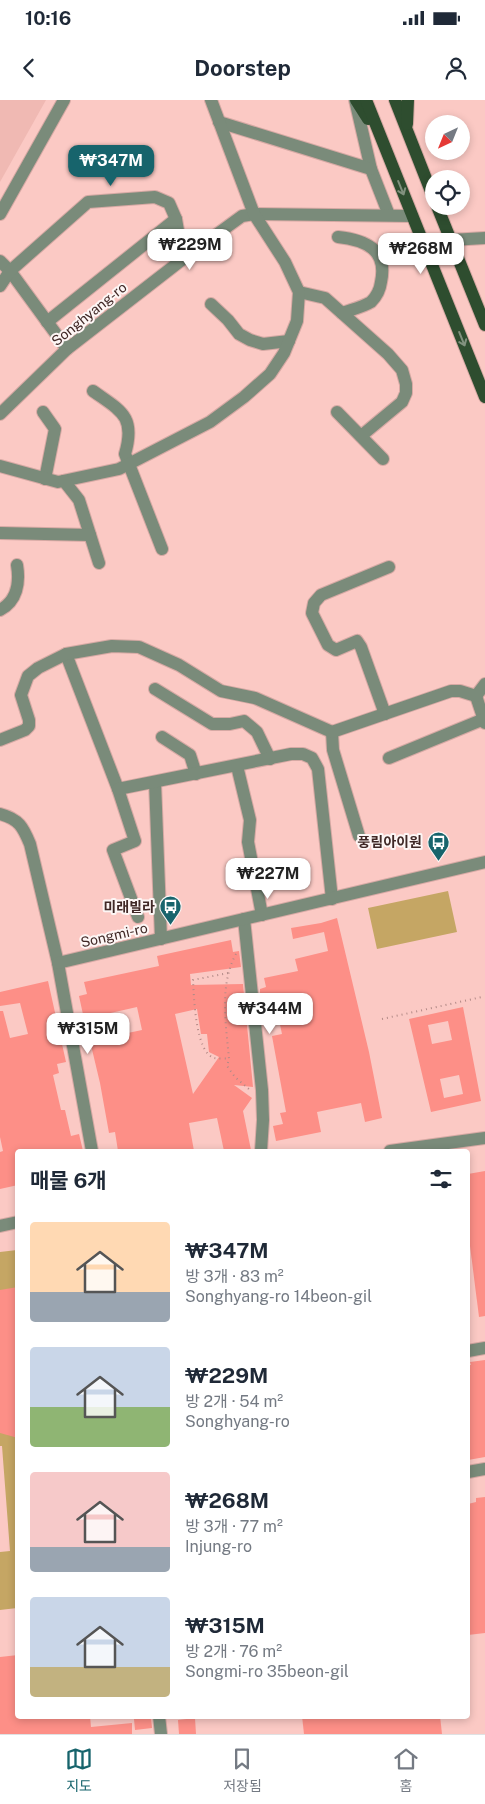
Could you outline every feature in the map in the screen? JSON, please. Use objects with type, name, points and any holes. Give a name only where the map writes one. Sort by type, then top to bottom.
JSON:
[{"type":"main road","points":[[355,100],[383,142]]},
{"type":"main road","points":[[366,100],[485,397]]},
{"type":"main road","points":[[395,100],[425,176]]},
{"type":"main road","points":[[407,131],[408,100]]},
{"type":"main road","points":[[441,215],[485,325]]},
{"type":"street","points":[[0,214],[64,100]]},
{"type":"street","points":[[0,466],[58,482],[119,469],[210,422],[244,397],[270,374],[284,353],[298,321],[299,292],[285,262],[254,214],[211,100]]},
{"type":"street","points":[[355,100],[371,169],[389,215]]},
{"type":"street","points":[[219,122],[371,169]]},
{"type":"street","points":[[0,286],[10,271],[88,202],[155,197],[169,203],[176,219],[183,259]]},
{"type":"street","name":"Songhyang-ro","points":[[0,414],[67,349],[242,216],[254,214],[412,216]]},
{"type":"street","points":[[47,322],[176,219]]},
{"type":"street","points":[[338,237],[355,239],[372,247],[380,256],[383,274],[379,292],[370,302],[342,313]]},
{"type":"street","points":[[451,240],[485,238]]},
{"type":"street","points":[[0,261],[10,271],[67,349]]},
{"type":"street","points":[[299,292],[324,298],[388,354],[402,370],[406,384],[406,393],[402,402],[361,436]]},
{"type":"street","points":[[211,304],[228,320],[239,334],[250,340],[263,344],[289,341]]},
{"type":"street","points":[[93,391],[122,412],[127,422],[129,438],[125,454],[162,549]]},
{"type":"street","points":[[43,412],[55,429],[45,478]]},
{"type":"street","points":[[337,412],[383,459]]},
{"type":"street","points":[[64,481],[79,500],[99,563]]},
{"type":"street","points":[[0,533],[90,535]]},
{"type":"street","points":[[0,610],[6,607],[16,593],[19,576],[17,565]]},
{"type":"street","points":[[385,714],[361,647],[356,641],[336,650],[328,645],[312,613],[314,602],[321,595],[389,567]]},
{"type":"street","points":[[0,740],[25,730],[29,726],[21,695],[28,676],[38,668],[66,654],[112,646],[139,647],[179,665],[221,691],[255,698],[332,732],[451,691],[460,691],[476,696]]},
{"type":"street","points":[[66,654],[118,789],[135,841],[113,850],[138,918]]},
{"type":"street","points":[[476,696],[485,684]]},
{"type":"street","points":[[154,689],[212,724],[230,724],[244,721],[257,732],[270,759]]},
{"type":"street","points":[[389,758],[484,721],[476,696]]},
{"type":"street","points":[[332,732],[333,750],[360,836]]},
{"type":"street","points":[[162,737],[190,755],[196,774]]},
{"type":"street","points":[[118,789],[291,754],[303,754],[312,758],[318,769],[332,899]]},
{"type":"street","points":[[237,766],[250,820],[248,842],[262,915]]},
{"type":"street","points":[[155,782],[161,939]]},
{"type":"street","points":[[0,814],[11,817],[23,826],[30,844],[58,963],[92,1149]]},
{"type":"street","name":"Songmi-ro","points":[[58,963],[485,862]]},
{"type":"street","points":[[244,920],[262,1090],[261,1149]]},
{"type":"street","points":[[422,1149],[438,1148],[485,1138]]},
{"type":"street","points":[[0,1226],[15,1223]]},
{"type":"street","points":[[470,1351],[485,1348]]},
{"type":"street","points":[[470,1472],[485,1469]]},
{"type":"street","points":[[159,1719],[160,1734]]},
{"type":"path","points":[[247,938],[237,950],[228,973],[225,1008],[230,1058],[227,1066],[235,1077],[252,1091],[262,1090]]},
{"type":"path","points":[[228,973],[193,980],[196,1026],[206,1053],[213,1058],[230,1058]]},
{"type":"path","points":[[382,1020],[482,997]]},
{"type":"shaded area","points":[[0,100],[46,100],[0,182]]},
{"type":"shaded area","points":[[448,891],[457,932],[377,949],[368,908]]},
{"type":"shaded area","points":[[15,1250],[15,1608],[0,1610],[0,1552],[10,1551],[2,1446],[0,1446],[0,1252]]},
{"type":"building","points":[[337,918],[369,1052],[382,1118],[365,1122],[361,1103],[317,1112],[321,1132],[276,1141],[273,1126],[283,1124],[280,1113],[286,1112],[272,1036],[282,1034],[275,1001],[263,1004],[263,998],[260,998],[260,989],[266,987],[264,978],[298,971],[295,959],[328,951],[324,932],[293,939],[291,928]]},
{"type":"building","points":[[231,940],[233,952],[239,951],[241,967],[190,974],[191,985],[243,984],[253,1087],[234,1085],[252,1098],[243,1111],[251,1149],[224,1149],[217,1118],[189,1123],[194,1149],[118,1149],[115,1132],[109,1133],[90,1041],[142,1030],[137,1007],[84,1019],[79,996],[87,994],[84,982],[159,966],[157,956]],"holes":[[[197,1009],[201,1034],[207,1034],[209,1052],[219,1057],[193,1094],[175,1014]]]},
{"type":"building","points":[[48,981],[66,1062],[57,1064],[59,1073],[53,1075],[61,1110],[65,1110],[71,1136],[79,1134],[83,1149],[15,1149],[15,1186],[0,1189],[0,1152],[3,1151],[0,1137],[0,1011],[3,1011],[10,1038],[28,1034],[20,1003],[0,1006],[0,992]]},
{"type":"building","points":[[463,1007],[481,1101],[431,1112],[409,1019]],"holes":[[[448,1021],[452,1040],[432,1044],[428,1025]],[[459,1075],[463,1094],[444,1098],[440,1079]]]},
{"type":"building","points":[[485,1171],[485,1316],[479,1317],[470,1246],[470,1174]]},
{"type":"building","points":[[15,1288],[15,1437],[0,1433],[0,1290]]},
{"type":"building","points":[[485,1360],[485,1457],[470,1460],[471,1365],[470,1362]]},
{"type":"building","points":[[485,1497],[485,1633],[470,1635],[470,1504],[476,1502],[476,1498]]},
{"type":"building","points":[[15,1655],[15,1719],[90,1719],[91,1727],[132,1723],[132,1734],[0,1734],[0,1657]]},
{"type":"building","points":[[134,1719],[151,1719],[152,1728],[135,1730]]},
{"type":"building","points":[[195,1719],[196,1734],[179,1734],[178,1720]]},
{"type":"building","points":[[302,1719],[440,1719],[442,1734],[304,1734]]},
{"type":"place","name":"풍림아이원","points":[[438,861]]},
{"type":"place","name":"미래빌라","points":[[171,926]]}]
